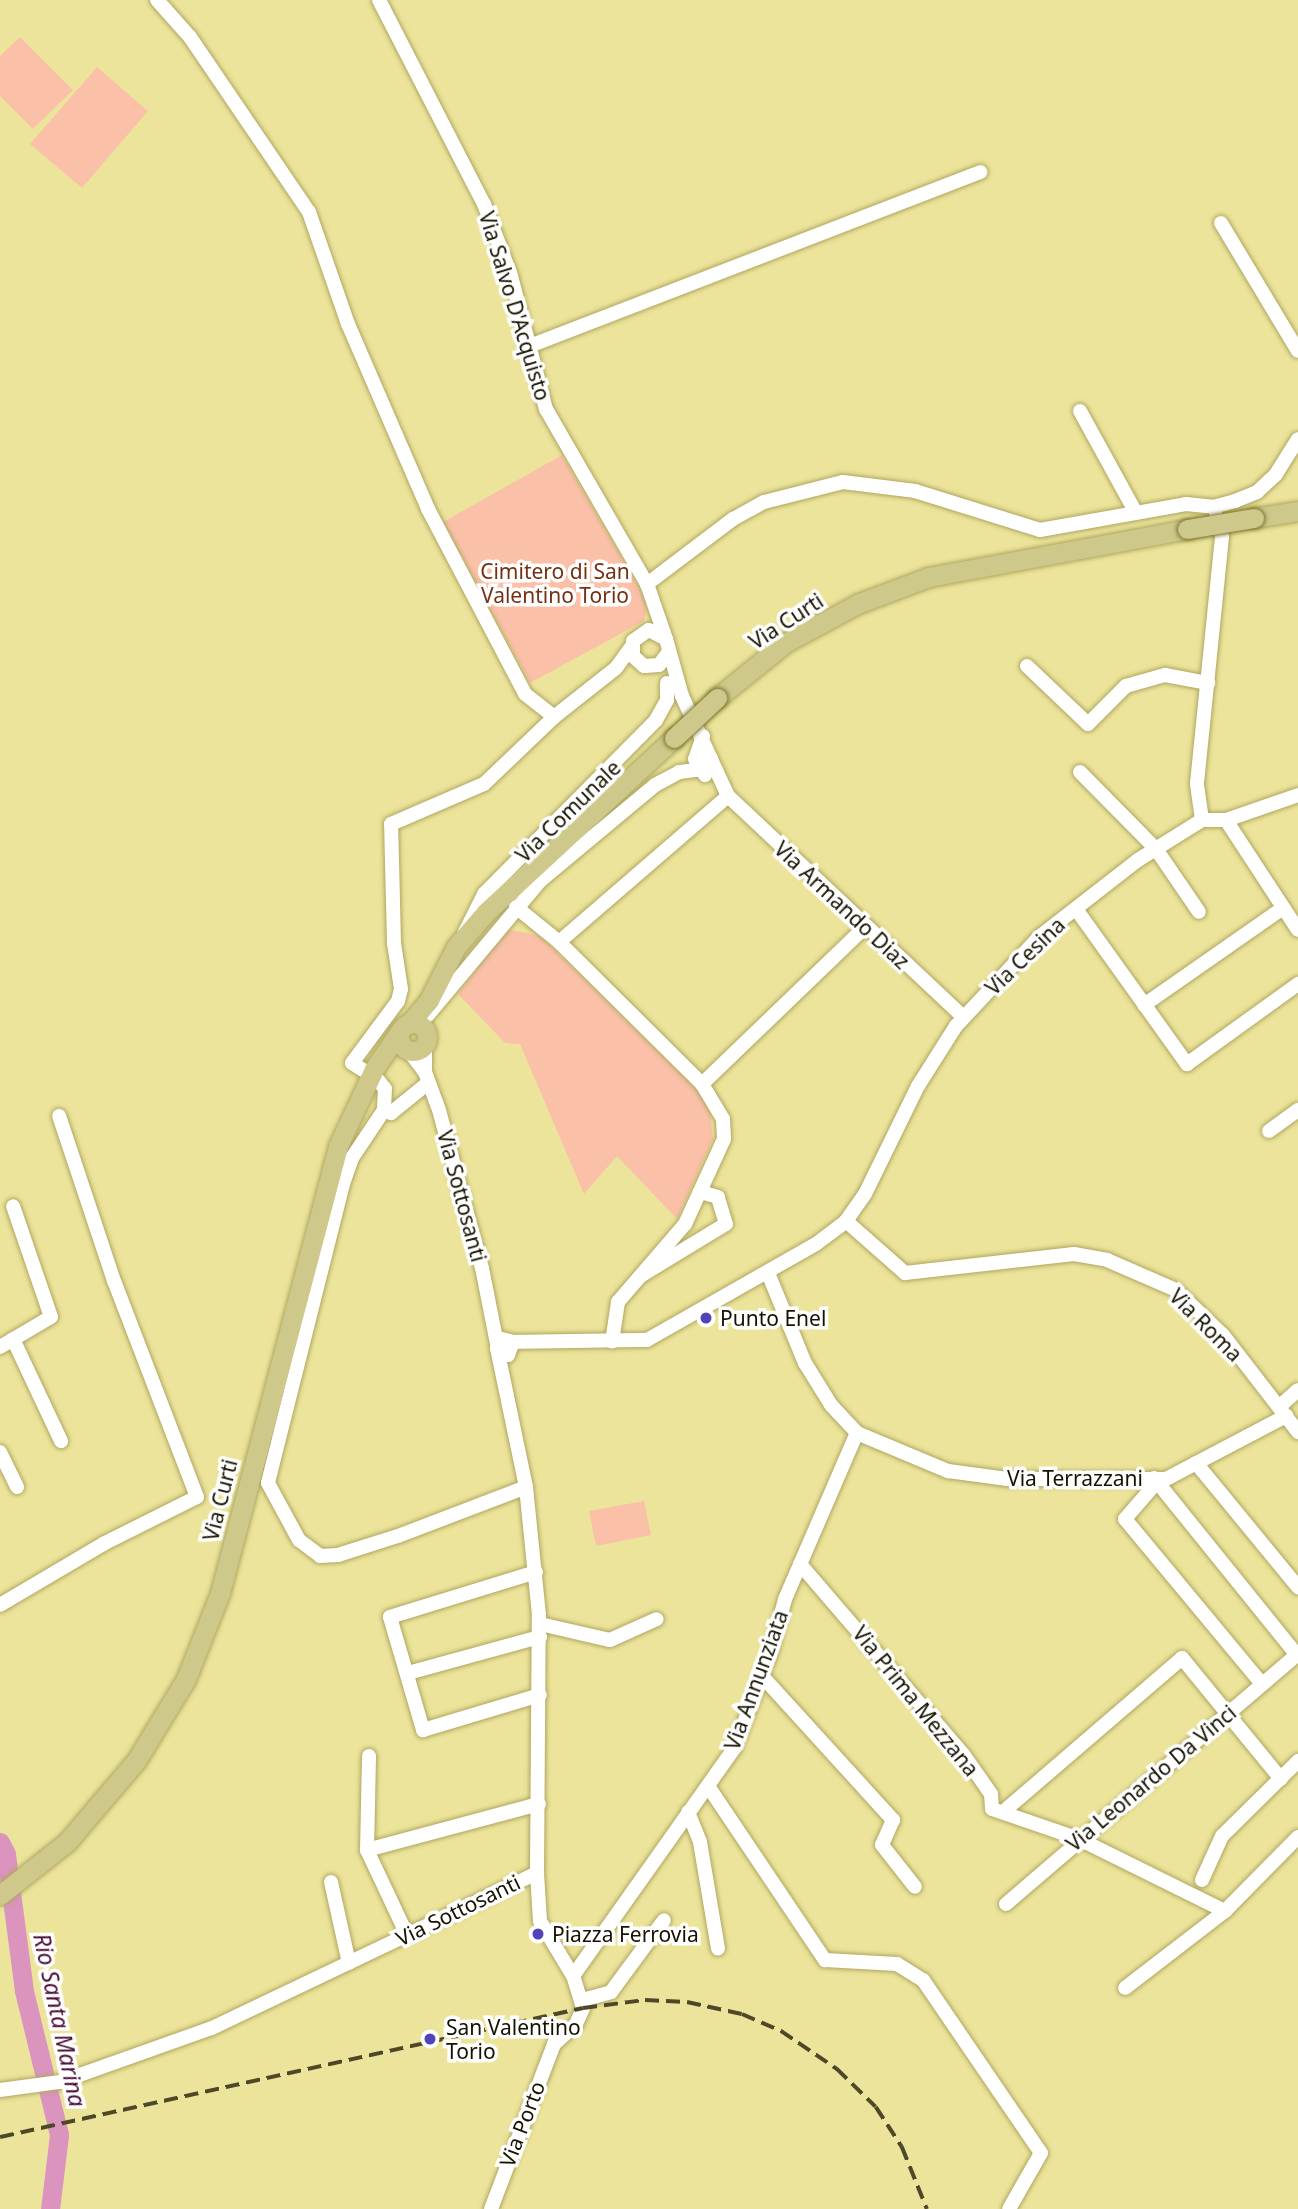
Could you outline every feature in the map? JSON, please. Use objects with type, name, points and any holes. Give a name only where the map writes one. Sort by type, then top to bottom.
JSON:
[{"type":"main road","name":"Via Curti","points":[[0,1895],[49,1858],[136,1761],[186,1679],[220,1593],[338,1146],[381,1058],[417,1031],[462,938],[520,878],[717,698],[785,643],[857,604],[929,577],[1298,511]]},
{"type":"street","points":[[157,0],[198,48],[309,212],[348,324],[428,509],[525,694],[554,717]]},
{"type":"street","name":"Via Salvo D'Acquisto","points":[[379,0],[484,204],[510,276],[527,347],[546,409],[647,584],[667,646]]},
{"type":"street","points":[[527,347],[980,172]]},
{"type":"street","points":[[1221,223],[1298,351]]},
{"type":"street","points":[[1080,411],[1136,513]]},
{"type":"street","points":[[647,584],[733,519],[764,502],[843,482],[915,491],[1040,530],[1186,504],[1213,507],[1256,492],[1276,474],[1298,439]]},
{"type":"street","points":[[1213,507],[1222,537],[1197,783],[1202,820],[1226,820],[1298,795]]},
{"type":"street","points":[[363,1070],[352,1063],[398,1001],[401,989],[394,943],[391,824],[484,783],[554,717],[616,668],[644,631],[656,609]]},
{"type":"street","points":[[644,631],[658,632],[667,646],[682,696]]},
{"type":"street","points":[[632,646],[644,665],[682,696]]},
{"type":"street","points":[[616,668],[663,662],[667,646]]},
{"type":"street","points":[[1027,666],[1088,724],[1126,686],[1165,676],[1208,683]]},
{"type":"street","name":"Via Comunale","points":[[462,938],[468,918],[484,894],[656,720],[667,700],[667,682]]},
{"type":"street","name":"Via Armando Diaz","points":[[682,696],[726,793]]},
{"type":"street","name":"Via Armando Diaz","points":[[702,736],[695,759],[701,770],[864,928],[963,1017]]},
{"type":"street","points":[[417,1031],[516,907],[541,880],[639,797],[679,772],[701,770],[711,758]]},
{"type":"street","points":[[1080,772],[1156,849],[1199,912]]},
{"type":"street","points":[[559,942],[726,793]]},
{"type":"street","name":"Via Cesina","points":[[846,1221],[873,1181],[918,1086],[963,1017],[1039,937],[1156,849],[1202,820]]},
{"type":"street","points":[[1226,820],[1298,930]]},
{"type":"street","points":[[516,907],[559,942],[716,1100],[724,1139],[685,1224],[618,1302],[612,1342]]},
{"type":"street","points":[[1076,908],[1187,1064],[1298,984]]},
{"type":"street","points":[[1144,1004],[1283,908]]},
{"type":"street","points":[[702,1084],[864,928]]},
{"type":"street","name":"Via Sottosanti","points":[[0,2090],[60,2082],[212,2028],[537,1873],[540,1630],[526,1487],[503,1375],[506,1347],[495,1321],[439,1110],[426,1078],[417,1031]]},
{"type":"street","points":[[384,1110],[399,1109],[426,1078]]},
{"type":"street","points":[[378,1080],[385,1089],[384,1110],[352,1158],[343,1184],[268,1483],[299,1540],[320,1556],[338,1555],[397,1536],[526,1487]]},
{"type":"street","points":[[1269,1131],[1298,1110]]},
{"type":"street","points":[[0,1605],[103,1544],[197,1497],[114,1281],[59,1116]]},
{"type":"street","points":[[635,1279],[726,1224],[719,1197],[700,1192]]},
{"type":"street","points":[[0,1347],[51,1317],[13,1206]]},
{"type":"street","points":[[506,1347],[541,1343],[648,1340],[665,1333],[768,1273],[846,1221]]},
{"type":"street","name":"Via Roma","points":[[846,1221],[905,1273],[1074,1254],[1107,1260],[1177,1290],[1223,1335],[1298,1432]]},
{"type":"street","points":[[768,1273],[814,1382],[857,1433]]},
{"type":"street","points":[[13,1339],[61,1441]]},
{"type":"street","name":"Via Terrazzani","points":[[857,1433],[948,1471],[1007,1479],[1166,1479],[1282,1411],[1298,1390]]},
{"type":"street","name":"Via Annunziata","points":[[573,1976],[735,1747],[800,1564],[857,1433]]},
{"type":"street","points":[[0,1452],[17,1487]]},
{"type":"street","points":[[1196,1463],[1298,1587]]},
{"type":"street","points":[[1262,1684],[1125,1520],[1155,1480],[1297,1655]]},
{"type":"street","name":"Via Prima Mezzana","points":[[800,1564],[963,1754],[991,1794],[992,1808],[1003,1812]]},
{"type":"street","points":[[536,1572],[390,1618],[423,1730],[540,1695]]},
{"type":"street","points":[[408,1673],[540,1630],[610,1640],[657,1619]]},
{"type":"street","name":"Via Leonardo Da Vinci","points":[[1006,1904],[1297,1655]]},
{"type":"street","points":[[1225,1911],[1079,1839],[1003,1812],[1181,1658],[1281,1779]]},
{"type":"street","points":[[762,1676],[893,1820],[882,1845],[915,1887]]},
{"type":"street","points":[[369,1756],[368,1850],[407,1935]]},
{"type":"street","points":[[1202,1880],[1222,1836],[1298,1761]]},
{"type":"street","points":[[708,1786],[825,1960],[897,1964],[923,1980],[1041,2153],[1009,2209]]},
{"type":"street","points":[[368,1850],[539,1804]]},
{"type":"street","points":[[688,1812],[700,1842],[718,1948]]},
{"type":"street","points":[[1125,1988],[1225,1911],[1298,1837]]},
{"type":"street","points":[[537,1873],[540,1921],[573,1976],[582,2004],[611,1992],[664,1920]]},
{"type":"street","points":[[331,1882],[349,1962]]},
{"type":"street","name":"Via Porto","points":[[491,2209],[554,2044],[576,2024],[582,2004]]},
{"type":"green space","points":[[20,37],[73,90],[33,129],[0,96],[0,56]]},
{"type":"green space","points":[[97,67],[148,111],[82,188],[30,144]]},
{"type":"green space","name":"Cimitero di San Valentino Torio","points":[[562,455],[648,603],[644,621],[530,683],[443,522]]},
{"type":"green space","points":[[507,929],[540,936],[709,1102],[713,1139],[677,1219],[617,1156],[584,1194],[520,1044],[505,1043],[458,994]]},
{"type":"green space","points":[[644,1501],[651,1535],[596,1546],[589,1511]]},
{"type":"waterway","name":"Rio Santa Marina","points":[[0,1842],[6,1854],[24,1991],[59,2135],[50,2209]]},
{"type":"railway","points":[[0,2137],[583,2008],[645,2000],[687,2002],[742,2014],[781,2031],[837,2069],[876,2107],[902,2147],[927,2209]]},
{"type":"place","name":"Punto Enel","points":[[706,1318]]},
{"type":"place","name":"Piazza Ferrovia","points":[[538,1934]]},
{"type":"place","name":"San Valentino Torio","points":[[430,2039]]}]
